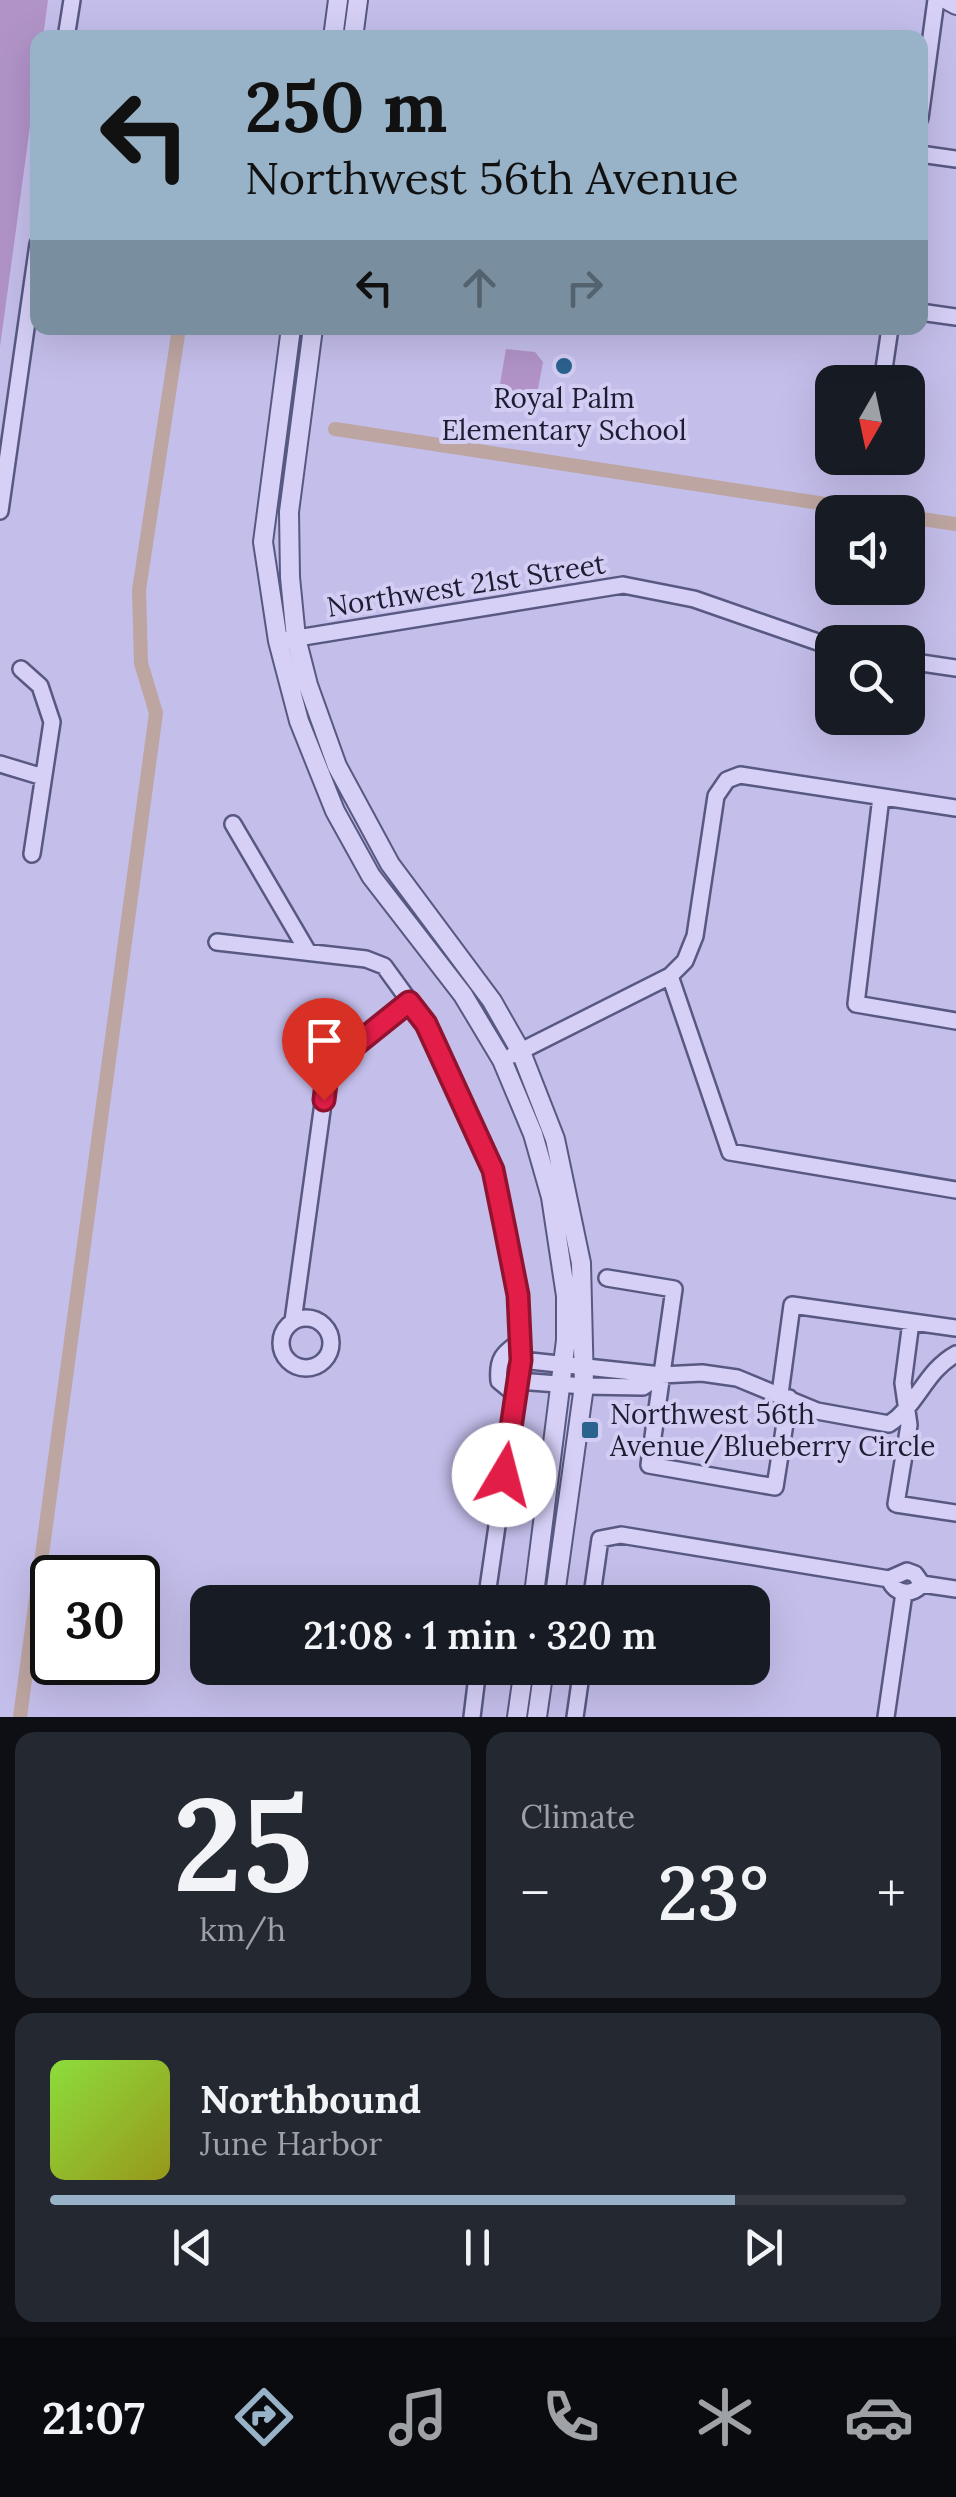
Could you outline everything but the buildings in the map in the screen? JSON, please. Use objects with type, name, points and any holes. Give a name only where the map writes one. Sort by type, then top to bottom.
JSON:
[{"type":"street","points":[[67,30],[72,0]]},
{"type":"street","points":[[334,30],[338,0]]},
{"type":"street","points":[[353,30],[358,0]]},
{"type":"street","points":[[928,59],[936,0]]},
{"type":"street","points":[[947,0],[956,5]]},
{"type":"street","points":[[928,155],[956,159]]},
{"type":"street","points":[[0,511],[30,300]]},
{"type":"street","points":[[928,313],[956,317]]},
{"type":"street","points":[[290,335],[263,542],[287,639],[299,720],[335,811],[371,876],[463,995],[502,1060],[533,1134],[550,1197],[566,1296],[564,1365],[535,1585]]},
{"type":"street","points":[[312,335],[288,512],[287,639],[337,766],[390,864],[492,1002],[521,1052],[556,1140],[577,1245],[585,1377],[556,1585]]},
{"type":"street","points":[[885,365],[889,335]]},
{"type":"street","name":"Northwest 21st Street","points":[[287,639],[623,585],[694,599],[815,641]]},
{"type":"street","points":[[925,663],[956,668]]},
{"type":"street","points":[[21,668],[40,686],[52,722],[32,854]]},
{"type":"street","points":[[0,764],[43,778]]},
{"type":"street","points":[[502,1060],[670,976],[685,961],[695,936],[716,796],[727,780],[740,775],[956,808]]},
{"type":"street","points":[[882,797],[856,1004],[956,1021]]},
{"type":"street","points":[[234,824],[308,952]]},
{"type":"street","points":[[217,942],[366,959],[384,966],[426,1024],[493,1170],[518,1295],[521,1360],[488,1585]]},
{"type":"street","points":[[670,976],[730,1152],[956,1190]]},
{"type":"street","points":[[290,1324],[328,1067],[409,1002]]},
{"type":"street","points":[[607,1278],[674,1290],[649,1465],[776,1487],[792,1305],[956,1328]]},
{"type":"street","points":[[910,1322],[902,1383],[909,1425],[896,1504],[956,1514]]},
{"type":"street","points":[[521,1341],[503,1354],[498,1367],[500,1381],[517,1388],[562,1385],[585,1377]]},
{"type":"street","points":[[521,1360],[564,1365],[585,1377],[643,1386],[661,1375],[702,1373],[736,1378],[818,1411],[889,1424],[906,1412],[927,1376],[956,1354]]},
{"type":"street","points":[[593,1585],[600,1539],[622,1535],[888,1579],[907,1571],[922,1584],[956,1589]]},
{"type":"street","points":[[888,1579],[904,1593],[922,1584]]},
{"type":"street","points":[[886,1717],[904,1593]]},
{"type":"street","points":[[472,1717],[476,1685]]},
{"type":"street","points":[[517,1717],[522,1685]]},
{"type":"street","points":[[538,1717],[542,1685]]},
{"type":"street","points":[[574,1717],[579,1685]]},
{"type":"shaded area","points":[[0,0],[48,0],[44,30],[30,30],[30,126],[0,347]]},
{"type":"shaded area","points":[[506,349],[535,352],[543,362],[537,394],[499,390]]},
{"type":"waterway","points":[[20,1717],[156,713],[141,663],[139,590],[178,335]]},
{"type":"waterway","points":[[335,429],[815,502]]},
{"type":"waterway","points":[[925,519],[956,524]]},
{"type":"place","name":"Royal Palm Elementary School","points":[[564,366]]},
{"type":"place","name":"Northwest 56th Avenue/Blueberry Circle","points":[[590,1430]]},
{"type":"route","points":[[324,1100],[328,1067],[409,1002],[426,1024],[493,1170],[505,1229],[518,1295],[521,1360],[504,1475]]}]
